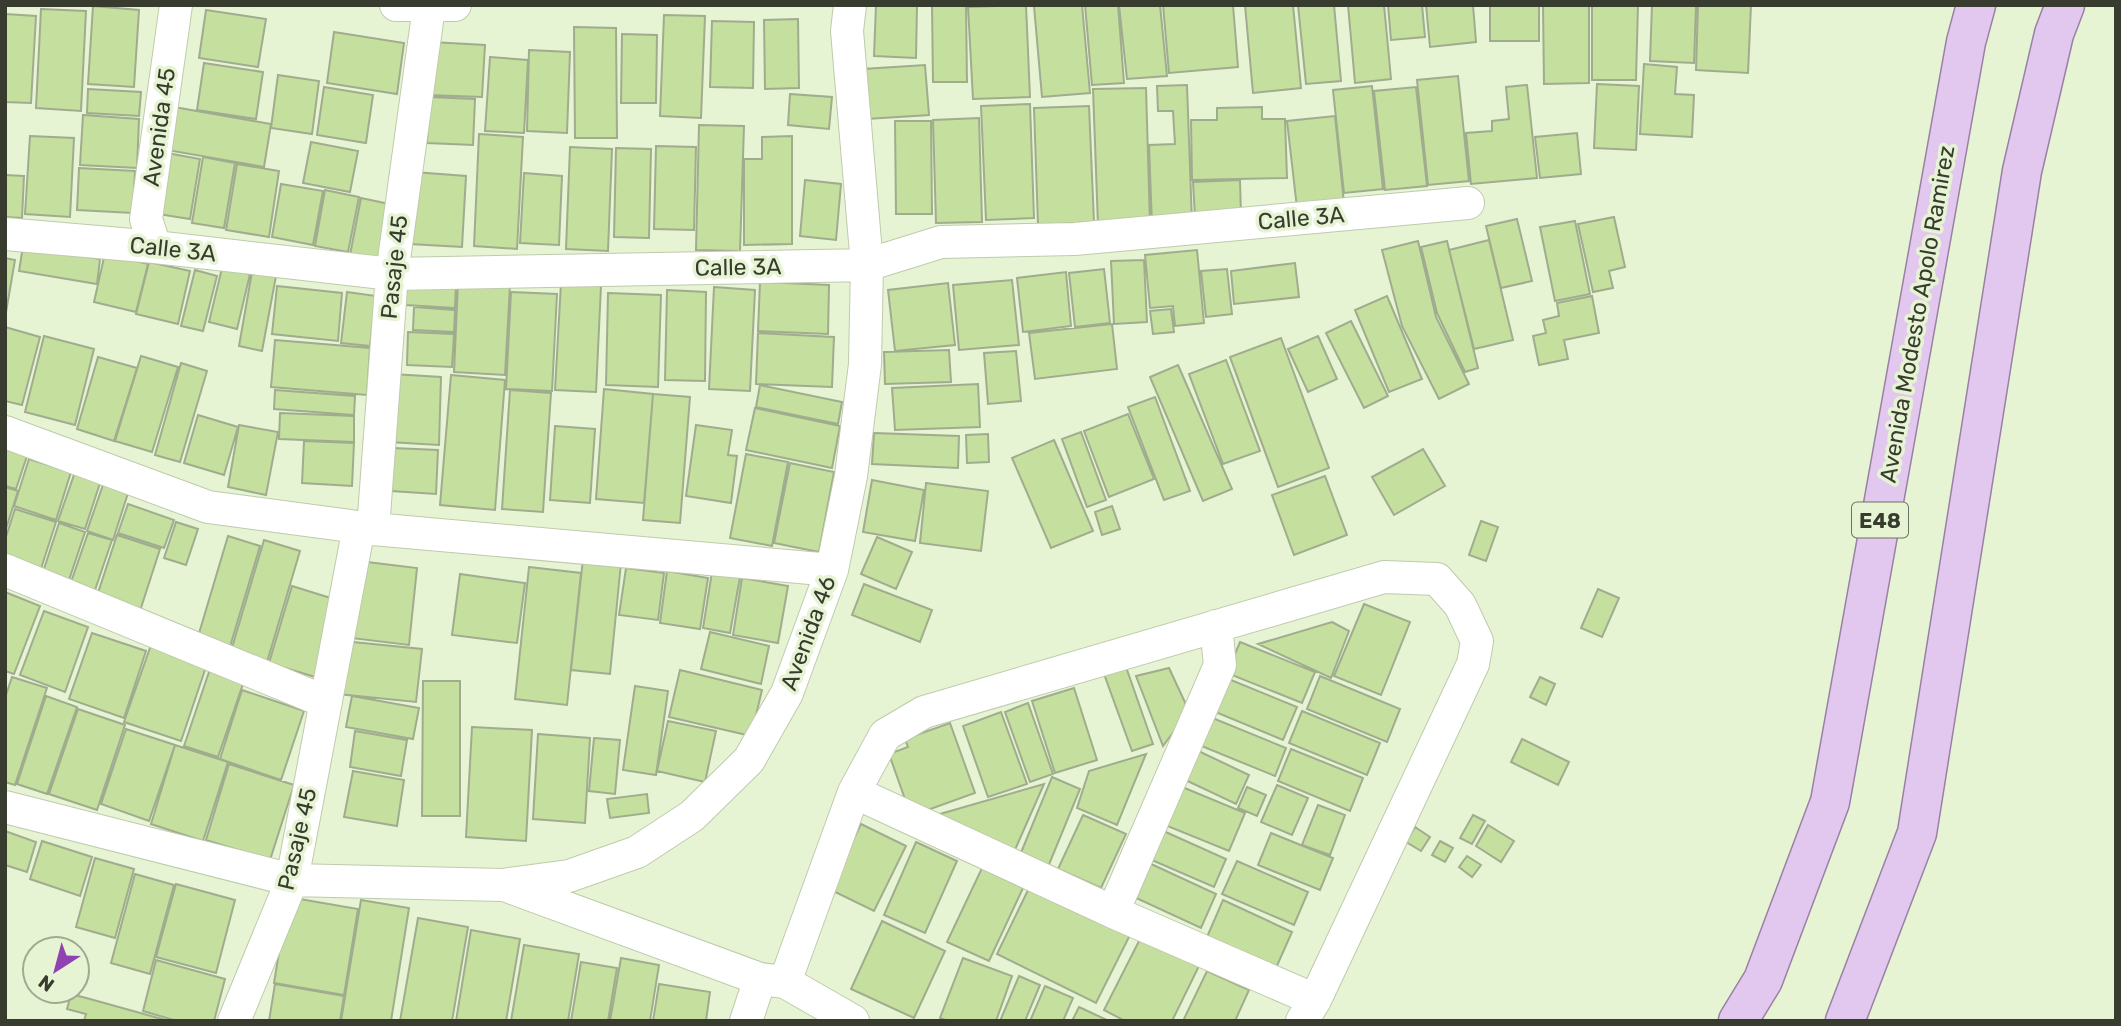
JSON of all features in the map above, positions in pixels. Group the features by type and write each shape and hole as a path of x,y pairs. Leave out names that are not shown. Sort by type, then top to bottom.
{"main road":[{"name":"Avenida Modesto Apolo Ramirez","path":"1738,1021 1763,980 1830,802 1966,42 1976,5"},
{"path":"1845,1021 1917,833 2022,171 2054,34 2065,5"}],"street":[{"name":"Avenida 45","path":"155,247 146,219 176,5"},
{"path":"396,5 442,6"},
{"name":"Avenida 46","path":"5,807 292,880 502,885 569,876 637,852 702,807 749,760 787,693 832,570 851,476 865,365 867,265 847,31 850,5"},
{"name":"Pasaje 45","path":"234,1021 292,880 326,702 366,528 391,274 442,6"},
{"name":"Calle 3A","path":"5,234 155,247 391,274 867,265 941,242 1075,239 1468,203"},
{"path":"5,432 208,508 366,528 832,570"},
{"path":"5,570 326,702"},
{"path":"746,1021 773,981 854,792 885,735 924,712 1384,577 1437,579 1460,605 1476,641 1473,664 1309,1011 1114,912 854,792"},
{"path":"1114,912 1220,665 1216,626"},
{"path":"502,885 773,981 853,1021"}],"building":[{"path":"876,5 917,5 916,58 874,56"},
{"path":"932,5 966,5 967,82 933,82"},
{"path":"1026,5 1030,97 973,99 968,7"},
{"path":"1082,5 1090,93 1042,97 1034,6"},
{"path":"1085,5 1118,5 1124,83 1092,85"},
{"path":"1119,5 1160,5 1167,76 1127,79"},
{"path":"1163,5 1233,5 1238,67 1169,73"},
{"path":"1245,5 1293,5 1301,88 1253,93"},
{"path":"1298,5 1334,5 1341,81 1306,84"},
{"path":"1348,5 1384,5 1391,79 1355,83"},
{"path":"1388,5 1422,5 1425,37 1391,40"},
{"path":"1426,5 1473,5 1476,42 1430,47"},
{"path":"1490,5 1539,5 1539,41 1490,41"},
{"path":"1543,5 1589,5 1589,83 1544,84"},
{"path":"1592,5 1638,5 1636,80 1592,80"},
{"path":"1652,5 1696,5 1694,63 1650,61"},
{"path":"1698,5 1751,5 1748,73 1696,70"},
{"path":"93,6 139,10 134,87 88,84"},
{"path":"41,9 86,11 81,111 36,108"},
{"path":"206,10 266,19 258,67 199,58"},
{"path":"5,14 36,16 31,103 5,102"},
{"path":"664,15 705,16 701,118 660,116"},
{"path":"798,19 799,88 765,89 764,20"},
{"path":"712,21 754,22 753,88 710,87"},
{"path":"574,27 616,28 617,138 575,138"},
{"path":"334,32 404,43 397,94 327,83"},
{"path":"622,34 657,35 656,103 621,103"},
{"path":"431,42 485,45 482,97 428,95"},
{"path":"529,50 570,52 567,133 527,131"},
{"path":"490,57 528,60 524,133 485,131"},
{"path":"204,63 263,72 256,119 197,110"},
{"path":"1644,64 1677,67 1675,94 1694,95 1692,137 1640,134"},
{"path":"925,65 929,115 867,119 863,69"},
{"path":"278,75 319,81 312,134 271,128"},
{"path":"1458,76 1469,181 1428,185 1417,80"},
{"path":"1597,84 1639,86 1636,150 1594,148"},
{"path":"1187,85 1192,223 1152,225 1149,145 1175,144 1173,111 1158,111 1157,86"},
{"path":"1527,85 1537,178 1471,184 1466,133 1492,131 1492,121 1509,119 1506,87"},
{"path":"1372,86 1383,189 1344,193 1333,90"},
{"path":"324,87 373,95 366,143 317,135"},
{"path":"1416,87 1427,186 1385,190 1374,91"},
{"path":"1146,88 1150,224 1098,225 1093,89"},
{"path":"88,89 141,92 139,116 87,113"},
{"path":"790,94 832,97 829,129 788,125"},
{"path":"429,97 475,99 473,145 427,143"},
{"path":"1030,104 1034,218 986,220 981,106"},
{"path":"1089,106 1094,222 1038,225 1034,108"},
{"path":"174,107 271,124 264,167 167,150"},
{"path":"1262,107 1262,119 1285,119 1287,178 1192,180 1191,120 1217,120 1217,108"},
{"path":"83,115 139,119 137,168 80,165"},
{"path":"1335,116 1344,203 1297,208 1287,121"},
{"path":"979,118 982,222 936,223 933,120"},
{"path":"895,121 931,121 932,214 896,214"},
{"path":"699,125 744,126 740,251 696,250"},
{"path":"1577,133 1581,174 1540,178 1535,137"},
{"path":"479,134 523,137 517,249 474,246"},
{"path":"30,136 74,138 70,217 25,214"},
{"path":"792,136 792,244 744,245 744,159 762,159 762,137"},
{"path":"311,142 358,151 350,192 303,183"},
{"path":"656,146 696,147 694,230 654,229"},
{"path":"570,147 612,149 608,251 566,249"},
{"path":"616,148 651,149 649,238 614,237"},
{"path":"167,153 200,159 190,219 158,214"},
{"path":"203,157 235,163 224,228 192,223"},
{"path":"237,164 279,171 269,237 226,230"},
{"path":"79,168 135,171 133,213 77,210"},
{"path":"414,172 466,176 462,247 410,244"},
{"path":"524,173 562,176 559,245 520,243"},
{"path":"5,175 24,176 22,218 5,217"},
{"path":"805,180 841,184 836,240 800,236"},
{"path":"1240,180 1241,215 1195,217 1193,182"},
{"path":"281,184 323,191 313,245 272,237"},
{"path":"325,190 359,197 348,252 315,246"},
{"path":"361,198 399,206 388,261 350,255"},
{"path":"1614,217 1625,267 1609,271 1613,288 1593,292 1578,224"},
{"path":"1517,219 1532,281 1501,288 1486,226"},
{"path":"1575,221 1590,294 1555,301 1540,227"},
{"path":"1489,240 1513,340 1474,349 1449,250"},
{"path":"1418,241 1436,317 1469,384 1439,399 1402,326 1382,250"},
{"path":"1447,241 1478,368 1465,372 1437,313 1421,247"},
{"path":"23,246 100,259 97,284 19,271"},
{"path":"1197,250 1204,323 1175,326 1173,306 1150,308 1145,255"},
{"path":"105,253 148,264 136,312 94,302"},
{"path":"5,258 15,260 5,318"},
{"path":"1144,260 1147,322 1114,324 1111,261"},
{"path":"149,262 190,271 178,324 136,314"},
{"path":"1295,263 1299,297 1234,304 1231,271"},
{"path":"222,268 250,274 237,329 209,322"},
{"path":"1104,269 1110,323 1075,327 1069,273"},
{"path":"1227,269 1232,314 1206,317 1201,271"},
{"path":"195,270 217,276 203,331 181,326"},
{"path":"252,272 276,276 262,351 239,346"},
{"path":"1066,272 1071,326 1023,332 1017,278"},
{"path":"407,280 456,283 455,308 405,305"},
{"path":"1012,280 1019,345 959,350 953,285"},
{"path":"760,282 829,285 828,334 758,331"},
{"path":"458,283 510,285 505,375 454,372"},
{"path":"561,283 601,286 596,392 555,390"},
{"path":"948,283 955,345 895,351 888,290"},
{"path":"277,286 342,293 338,341 272,334"},
{"path":"714,287 755,290 750,391 709,389"},
{"path":"667,290 706,292 705,381 665,380"},
{"path":"347,292 376,296 370,346 341,343"},
{"path":"511,292 557,294 552,391 506,389"},
{"path":"608,293 661,295 658,387 606,385"},
{"path":"1387,296 1422,379 1389,392 1355,310"},
{"path":"1592,296 1599,333 1564,340 1568,359 1539,365 1533,336 1546,333 1543,320 1559,316 1557,303"},
{"path":"414,307 455,310 454,332 413,330"},
{"path":"1171,309 1174,332 1153,334 1150,311"},
{"path":"1351,321 1388,396 1364,408 1326,333"},
{"path":"1112,324 1117,369 1035,379 1029,333"},
{"path":"5,327 40,337 22,405 5,401"},
{"path":"408,332 454,334 452,367 407,365"},
{"path":"758,333 834,337 832,387 756,384"},
{"path":"44,336 94,349 75,425 25,412"},
{"path":"1318,336 1337,379 1308,392 1288,349"},
{"path":"1281,338 1329,468 1278,487 1230,357"},
{"path":"275,340 370,348 367,395 271,387"},
{"path":"949,350 951,382 885,384 884,352"},
{"path":"1016,351 1021,401 988,404 984,353"},
{"path":"141,356 178,367 152,452 115,441"},
{"path":"98,357 137,368 114,441 77,429"},
{"path":"1226,360 1260,451 1223,464 1189,374"},
{"path":"181,363 207,371 180,462 155,455"},
{"path":"1178,365 1232,489 1203,501 1150,377"},
{"path":"392,374 441,377 439,445 389,442"},
{"path":"451,375 505,380 495,510 440,505"},
{"path":"978,384 980,427 895,430 892,388"},
{"path":"760,385 842,402 838,424 756,407"},
{"path":"604,389 653,394 644,503 596,499"},
{"path":"275,390 355,396 354,415 274,409"},
{"path":"510,390 551,393 543,512 502,509"},
{"path":"653,394 690,397 680,523 643,520"},
{"path":"1155,397 1190,491 1164,500 1128,407"},
{"path":"755,408 840,426 832,468 746,450"},
{"path":"280,413 354,416 354,442 279,439"},
{"path":"1128,414 1154,479 1109,497 1084,431"},
{"path":"198,415 238,427 224,475 184,463"},
{"path":"239,425 278,432 266,495 228,487"},
{"path":"696,425 732,430 728,455 737,456 731,503 686,496"},
{"path":"555,426 595,429 590,503 550,500"},
{"path":"1081,432 1106,500 1087,507 1062,439"},
{"path":"874,433 959,436 958,468 872,464"},
{"path":"988,434 989,462 967,463 966,435"},
{"path":"1054,440 1093,531 1051,548 1012,458"},
{"path":"304,441 354,443 352,486 302,483"},
{"path":"393,448 438,450 436,494 391,491"},
{"path":"5,449 27,456 16,489 5,486"},
{"path":"1423,449 1445,486 1394,515 1372,477"},
{"path":"746,454 788,462 772,546 730,538"},
{"path":"29,459 71,472 56,520 14,506"},
{"path":"790,463 834,472 819,552 774,543"},
{"path":"75,472 101,480 85,529 58,521"},
{"path":"1325,476 1347,535 1294,555 1272,495"},
{"path":"872,480 924,490 915,541 863,532"},
{"path":"104,482 129,490 113,540 87,531"},
{"path":"926,483 988,491 981,551 920,543"},
{"path":"5,487 18,491 5,532"},
{"path":"128,504 174,520 164,548 118,533"},
{"path":"1112,506 1120,529 1102,535 1095,512"},
{"path":"15,509 56,522 39,575 5,564 5,540"},
{"path":"1481,521 1498,527 1486,561 1469,555"},
{"path":"176,522 198,529 186,565 164,558"},
{"path":"59,523 85,532 68,583 42,575"},
{"path":"88,533 112,540 94,593 70,585"},
{"path":"117,535 160,549 140,611 97,596"},
{"path":"228,536 260,546 229,650 197,640"},
{"path":"877,537 912,552 896,589 861,574"},
{"path":"264,540 300,551 267,662 231,651"},
{"path":"583,559 621,563 610,674 571,670"},
{"path":"359,561 417,568 409,645 351,638"},
{"path":"529,567 581,573 567,705 515,699"},
{"path":"626,568 664,573 658,620 619,615"},
{"path":"667,571 708,578 700,629 660,623"},
{"path":"712,572 740,577 730,633 703,628"},
{"path":"460,574 525,583 517,643 452,635"},
{"path":"742,578 788,586 778,643 733,635"},
{"path":"864,584 932,610 920,642 852,615"},
{"path":"292,586 337,600 315,677 269,663"},
{"path":"1598,589 1619,598 1602,637 1581,628"},
{"path":"5,592 40,606 14,674 5,671"},
{"path":"1364,604 1410,622 1381,695 1334,676"},
{"path":"44,611 88,627 65,692 20,675"},
{"path":"1332,622 1349,631 1331,678 1258,644"},
{"path":"710,632 769,646 761,684 701,669"},
{"path":"92,633 146,651 124,718 69,699"},
{"path":"343,641 422,649 416,702 338,694"},
{"path":"1240,642 1315,672 1302,703 1227,673"},
{"path":"151,645 207,664 181,741 124,722"},
{"path":"1126,667 1153,744 1132,751 1104,674"},
{"path":"1169,668 1189,711 1163,746 1136,676"},
{"path":"210,669 244,681 218,757 184,746"},
{"path":"680,670 762,690 751,736 669,717"},
{"path":"1320,676 1400,709 1387,742 1307,709"},
{"path":"12,677 47,688 15,785 5,782 5,698"},
{"path":"1540,677 1555,684 1546,705 1530,697"},
{"path":"1226,678 1297,707 1283,740 1213,711"},
{"path":"423,681 460,681 460,816 422,816"},
{"path":"635,686 668,691 656,775 623,770"},
{"path":"1074,688 1097,760 1055,773 1032,701"},
{"path":"242,690 304,711 281,780 220,759"},
{"path":"46,696 77,707 47,794 17,784"},
{"path":"352,696 419,708 413,739 346,727"},
{"path":"1028,703 1053,774 1030,782 1005,712"},
{"path":"78,709 125,725 97,810 49,794"},
{"path":"1302,711 1380,743 1367,775 1289,743"},
{"path":"1001,712 1027,784 988,797 963,726"},
{"path":"1210,717 1286,748 1275,776 1199,745"},
{"path":"668,721 716,731 705,782 657,771"},
{"path":"950,723 975,793 911,816 889,754 908,747 905,739"},
{"path":"472,727 532,730 526,841 466,837"},
{"path":"126,729 175,745 149,821 101,804"},
{"path":"355,731 407,740 401,776 350,767"},
{"path":"538,734 590,738 585,823 533,819"},
{"path":"594,738 620,740 615,794 589,791"},
{"path":"1522,739 1569,762 1558,785 1511,762"},
{"path":"175,745 228,762 203,841 151,824"},
{"path":"1192,748 1249,775 1236,804 1179,777"},
{"path":"1291,749 1363,778 1350,811 1278,781"},
{"path":"1146,754 1117,825 1077,808 1089,771"},
{"path":"229,764 294,785 270,860 206,840"},
{"path":"353,771 404,780 397,826 344,817"},
{"path":"1052,777 1080,789 1048,867 1020,855"},
{"path":"1044,784 1014,852 933,816"},
{"path":"1175,784 1245,813 1229,851 1160,823"},
{"path":"1277,785 1308,798 1292,835 1261,822"},
{"path":"1247,787 1266,795 1257,816 1238,808"},
{"path":"647,794 649,813 610,818 607,799"},
{"path":"1318,805 1345,815 1330,855 1302,845"},
{"path":"1083,815 1126,834 1101,888 1058,869"},
{"path":"1473,815 1485,821 1472,844 1460,838"},
{"path":"861,824 906,846 874,911 829,889"},
{"path":"1488,825 1514,841 1501,862 1476,846"},
{"path":"1415,827 1430,837 1421,851 1406,842"},
{"path":"1159,829 1226,859 1214,887 1147,858"},
{"path":"5,831 36,842 27,872 5,865"},
{"path":"1271,833 1333,858 1320,890 1258,865"},
{"path":"42,841 92,857 80,896 30,879"},
{"path":"1440,841 1453,848 1445,862 1432,855"},
{"path":"916,842 957,861 925,933 884,915"},
{"path":"1467,856 1481,865 1472,877 1459,867"},
{"path":"95,858 134,869 115,938 76,927"},
{"path":"1237,861 1308,892 1294,925 1222,894"},
{"path":"1149,863 1216,894 1201,928 1134,897"},
{"path":"982,868 1023,888 989,961 947,942"},
{"path":"135,874 174,885 150,974 111,963"},
{"path":"176,884 235,900 216,973 156,957"},
{"path":"1030,886 1130,935 1096,1003 997,954"},
{"path":"288,897 358,909 344,995 274,983"},
{"path":"361,900 409,908 391,1021 341,1021"},
{"path":"1223,900 1292,932 1276,968 1207,937"},
{"path":"418,918 468,927 452,1021 400,1021"},
{"path":"882,921 945,951 914,1018 851,989"},
{"path":"471,930 520,939 506,1021 456,1021"},
{"path":"1141,937 1199,966 1172,1021 1125,1021 1104,1010"},
{"path":"524,945 579,954 568,1021 511,1021"},
{"path":"621,958 659,965 650,1021 610,1021"},
{"path":"963,958 1012,976 996,1021 948,1021 940,1018"},
{"path":"156,960 225,979 214,1021 177,1021 143,1011"},
{"path":"581,962 617,968 608,1021 571,1021"},
{"path":"1207,971 1249,990 1235,1021 1183,1021"},
{"path":"1019,976 1040,985 1025,1021 1000,1021"},
{"path":"275,984 344,996 340,1021 269,1021"},
{"path":"659,984 710,992 706,1021 653,1021"},
{"path":"1045,986 1073,998 1063,1021 1030,1021"},
{"path":"91,1000 169,1021 84,1021 86,1014 67,1009 68,1005 91,1005"},
{"path":"1079,1007 1109,1021 1072,1021"}]}
